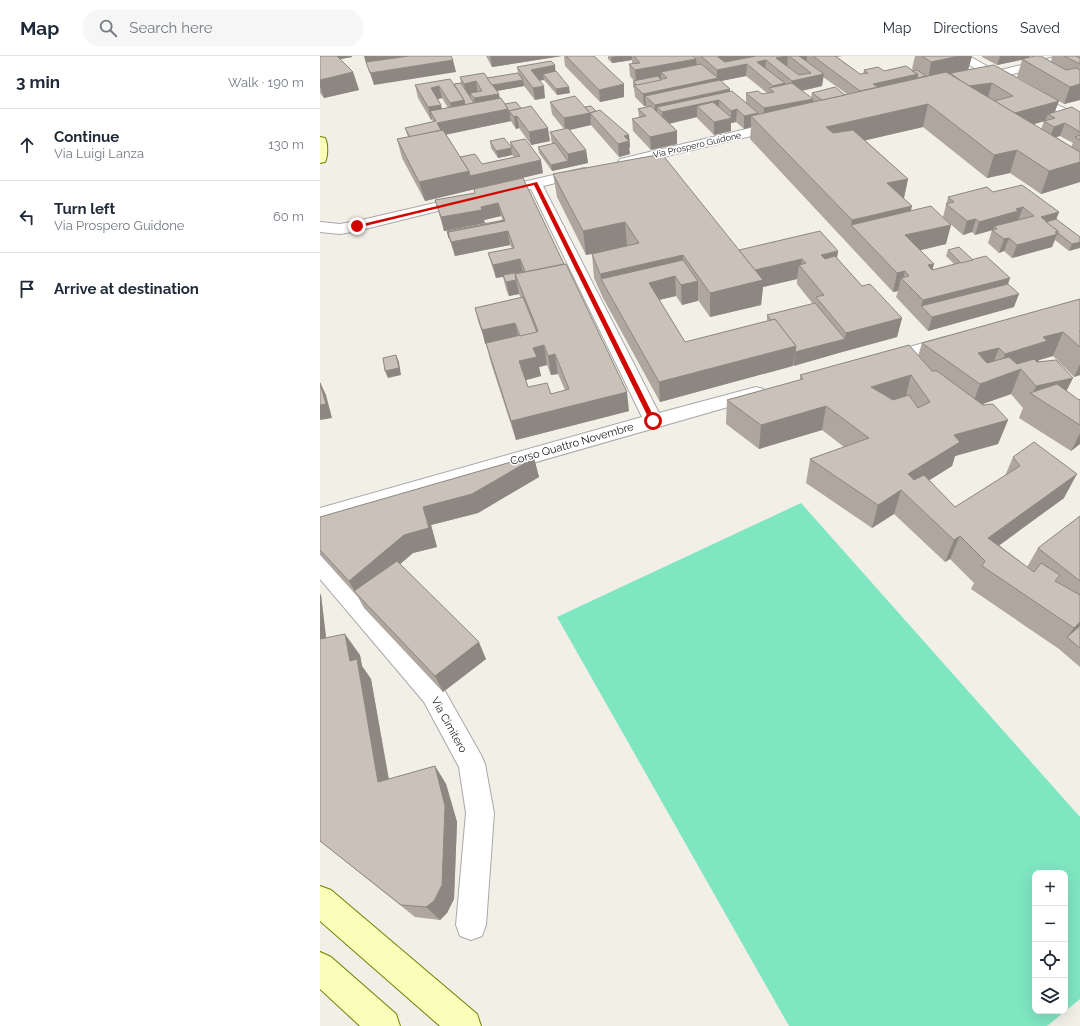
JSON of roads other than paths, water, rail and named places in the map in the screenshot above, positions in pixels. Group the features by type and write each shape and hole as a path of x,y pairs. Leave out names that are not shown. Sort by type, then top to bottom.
{"main road":[{"path":"320,141 320,159"},
{"path":"320,901 465,1026"},
{"path":"320,968 384,1026"}],"street":[{"path":"961,56 993,75 1080,121"},
{"path":"963,82 1074,56"},
{"name":"Via Prospero Guidone","path":"612,165 790,123"},
{"path":"320,227 329,229 357,226 597,168"},
{"path":"535,183 653,421"},
{"path":"866,364 966,338"},
{"name":"Corso Quattro Novembre","path":"320,516 653,421 775,388"},
{"name":"Via Cimitero","path":"320,564 373,623 433,694 472,764 480,813 471,925"}]}
